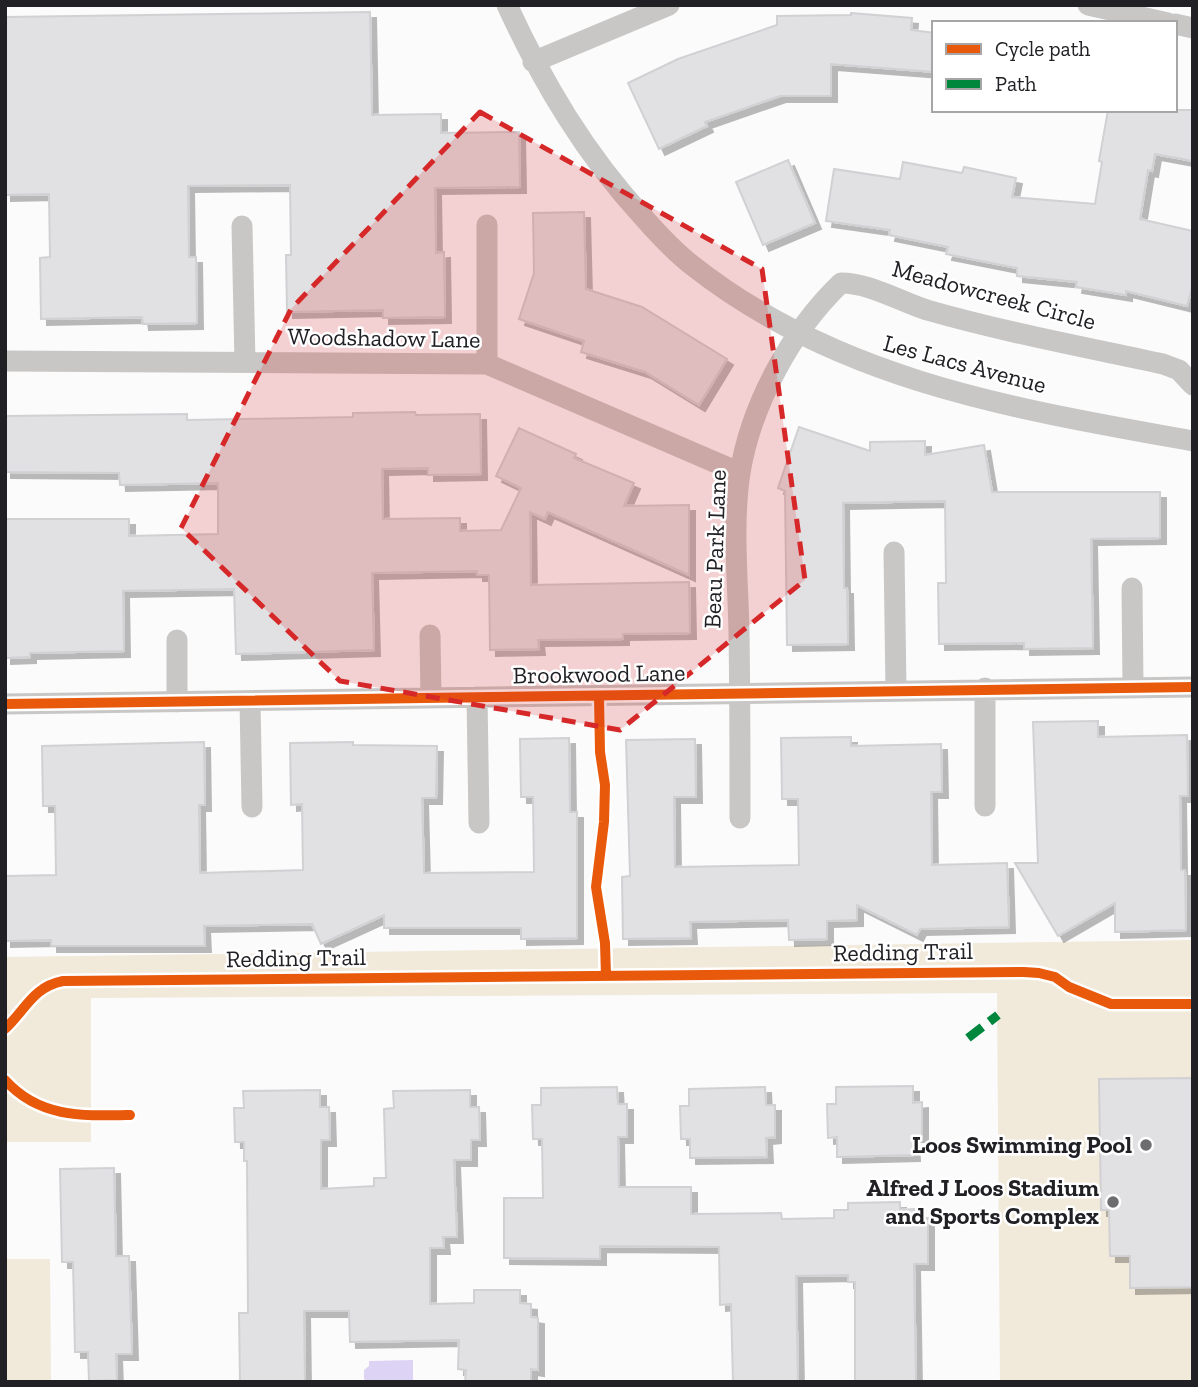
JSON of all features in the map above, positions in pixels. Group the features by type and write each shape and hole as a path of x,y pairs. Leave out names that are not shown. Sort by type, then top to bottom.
{"street":[{"name":"Les Lacs Avenue","path":"507,5 533,62 568,122 613,185 662,238 693,266 739,298 799,334 863,363 949,391 1069,418 1193,441"},
{"path":"533,62 669,5"},
{"path":"1088,5 1159,21"},
{"path":"487,225 487,364"},
{"path":"242,226 245,362"},
{"name":"Meadowcreek Circle","path":"799,334 825,298 841,283 854,283 925,309 1163,364 1179,370 1193,385"},
{"name":"Beau Park Lane","path":"740,818 737,540 740,473 754,421 779,368 799,334"},
{"name":"Woodshadow Lane","path":"5,361 487,364 740,473"},
{"path":"894,552 896,690"},
{"path":"1132,588 1133,687"},
{"path":"430,635 431,698"},
{"path":"177,640 177,702"},
{"name":"Brookwood Lane","path":"5,704 1193,687"},
{"path":"985,688 985,806"},
{"path":"477,697 479,823"},
{"path":"250,701 252,807"}],"highlighted area":[{"path":"480,112 762,269 805,580 620,730 340,681 181,528 291,309"}],"shaded area":[{"path":"1193,940 1193,1382 1000,1382 997,993 91,998 91,1142 5,1142 5,957"},
{"path":"5,1259 50,1259 51,1382 5,1382"},
{"path":"413,1360 413,1382 368,1382 364,1379 364,1370 369,1366 369,1361"}],"building":[{"path":"370,12 372,115 441,114 441,133 519,132 520,187 435,188 436,253 444,252 445,317 383,318 383,310 287,312 286,255 291,255 290,185 188,186 189,257 196,257 197,323 143,324 142,317 41,319 40,258 50,257 49,194 5,195 5,17"},
{"path":"777,16 912,18 911,30 932,33 932,72 831,64 831,96 780,96 705,122 707,126 659,149 628,83 678,59 777,25"},
{"path":"1193,110 1193,161 1155,154 1152,171 1148,170 1140,219 1193,231 1193,284 1187,306 1126,291 1126,295 1076,287 1077,282 1017,276 1017,268 946,254 948,247 889,235 890,230 826,221 834,169 900,179 903,162 962,173 964,167 1016,178 1012,197 1095,204 1102,162 1099,161 1108,112"},
{"path":"788,160 815,223 763,245 736,182"},
{"path":"584,212 586,289 642,307 727,359 699,405 645,372 581,352 584,341 519,319 534,273 533,213"},
{"path":"415,412 416,415 480,414 481,474 428,475 428,468 382,469 383,519 460,518 460,531 501,530 521,488 496,476 519,428 576,454 574,458 634,483 624,506 689,505 689,575 548,512 545,519 530,512 531,585 689,582 690,633 623,634 623,639 538,640 539,649 490,650 489,575 477,575 477,571 372,573 374,650 236,654 234,589 123,591 124,651 30,653 30,657 5,658 5,519 129,519 129,536 218,534 218,483 120,485 119,473 5,472 5,416 187,414 187,420 353,417 353,413"},
{"path":"799,427 870,451 870,442 925,441 925,455 984,445 992,492 1160,492 1160,538 1091,539 1093,648 1024,649 1024,643 939,644 938,583 946,583 945,501 843,503 848,644 787,645 785,491 778,488"},
{"path":"1098,721 1098,737 1187,735 1188,796 1180,796 1181,870 1185,870 1186,930 1115,932 1115,903 1058,936 1015,863 1038,863 1033,722"},
{"path":"851,737 851,746 941,744 942,792 931,792 932,865 1007,863 1009,927 920,929 917,935 857,905 857,920 827,921 827,939 789,940 788,920 690,922 691,938 623,939 622,877 630,876 626,740 695,739 696,797 674,797 675,867 799,865 798,799 782,799 781,738"},
{"path":"569,738 570,812 577,812 577,938 521,939 521,928 384,928 384,915 321,944 312,924 204,926 205,946 51,946 51,940 5,941 5,876 56,875 55,806 43,806 42,746 204,742 205,805 199,805 200,873 303,870 302,804 291,805 290,743 353,742 353,745 437,746 436,798 422,798 424,873 534,872 533,797 521,797 520,739"},
{"name":"Loos Swimming Pool","path":"1193,1078 1193,1287 1130,1288 1130,1256 1110,1256 1109,1210 1101,1210 1099,1079"},
{"path":"913,1086 913,1103 922,1102 922,1136 913,1136 914,1155 837,1157 837,1137 828,1138 827,1104 836,1104 836,1087"},
{"path":"617,1087 618,1104 627,1104 627,1137 618,1137 619,1187 691,1187 691,1214 781,1213 782,1219 834,1218 834,1210 848,1210 848,1203 900,1202 900,1210 914,1209 914,1218 928,1218 928,1264 914,1264 916,1382 855,1382 855,1282 848,1282 848,1275 796,1276 798,1382 733,1382 731,1304 720,1305 719,1247 600,1246 600,1259 504,1258 504,1198 543,1198 542,1139 533,1139 532,1105 541,1105 541,1088"},
{"path":"765,1087 766,1105 775,1105 775,1137 766,1138 767,1157 690,1158 690,1139 681,1139 680,1106 689,1106 689,1089"},
{"path":"320,1090 320,1107 329,1107 330,1140 321,1140 321,1189 374,1186 374,1178 386,1178 384,1109 394,1108 393,1091 470,1090 470,1107 479,1107 480,1140 471,1140 471,1160 454,1160 457,1237 443,1237 444,1248 430,1248 430,1304 474,1303 474,1290 520,1290 520,1303 531,1304 531,1317 538,1318 538,1370 531,1369 531,1382 465,1382 466,1370 458,1369 459,1340 350,1342 349,1311 304,1311 305,1382 240,1382 239,1313 248,1313 247,1161 244,1161 244,1142 235,1142 234,1108 244,1108 243,1091"},
{"path":"114,1168 116,1256 129,1256 132,1354 116,1354 117,1380 89,1381 88,1352 75,1352 73,1262 62,1262 60,1169"}],"marked path":[{"path":"968,1038 998,1015"}],"cycle path":[{"path":"5,704 1193,687"},
{"path":"599,696 600,752 605,785 604,822 596,887 605,943 606,976"},
{"name":"Redding Trail","path":"5,1029 44,988 63,981 1024,972 1055,977 1069,987 1111,1004 1193,1004"},
{"path":"5,1080 32,1102 47,1108 79,1114 130,1115"}],"place":[{"name":"Loos Swimming Pool","path":"1146,1145"},
{"name":"Alfred J Loos Stadium and Sports Complex","path":"1113,1202"}]}
